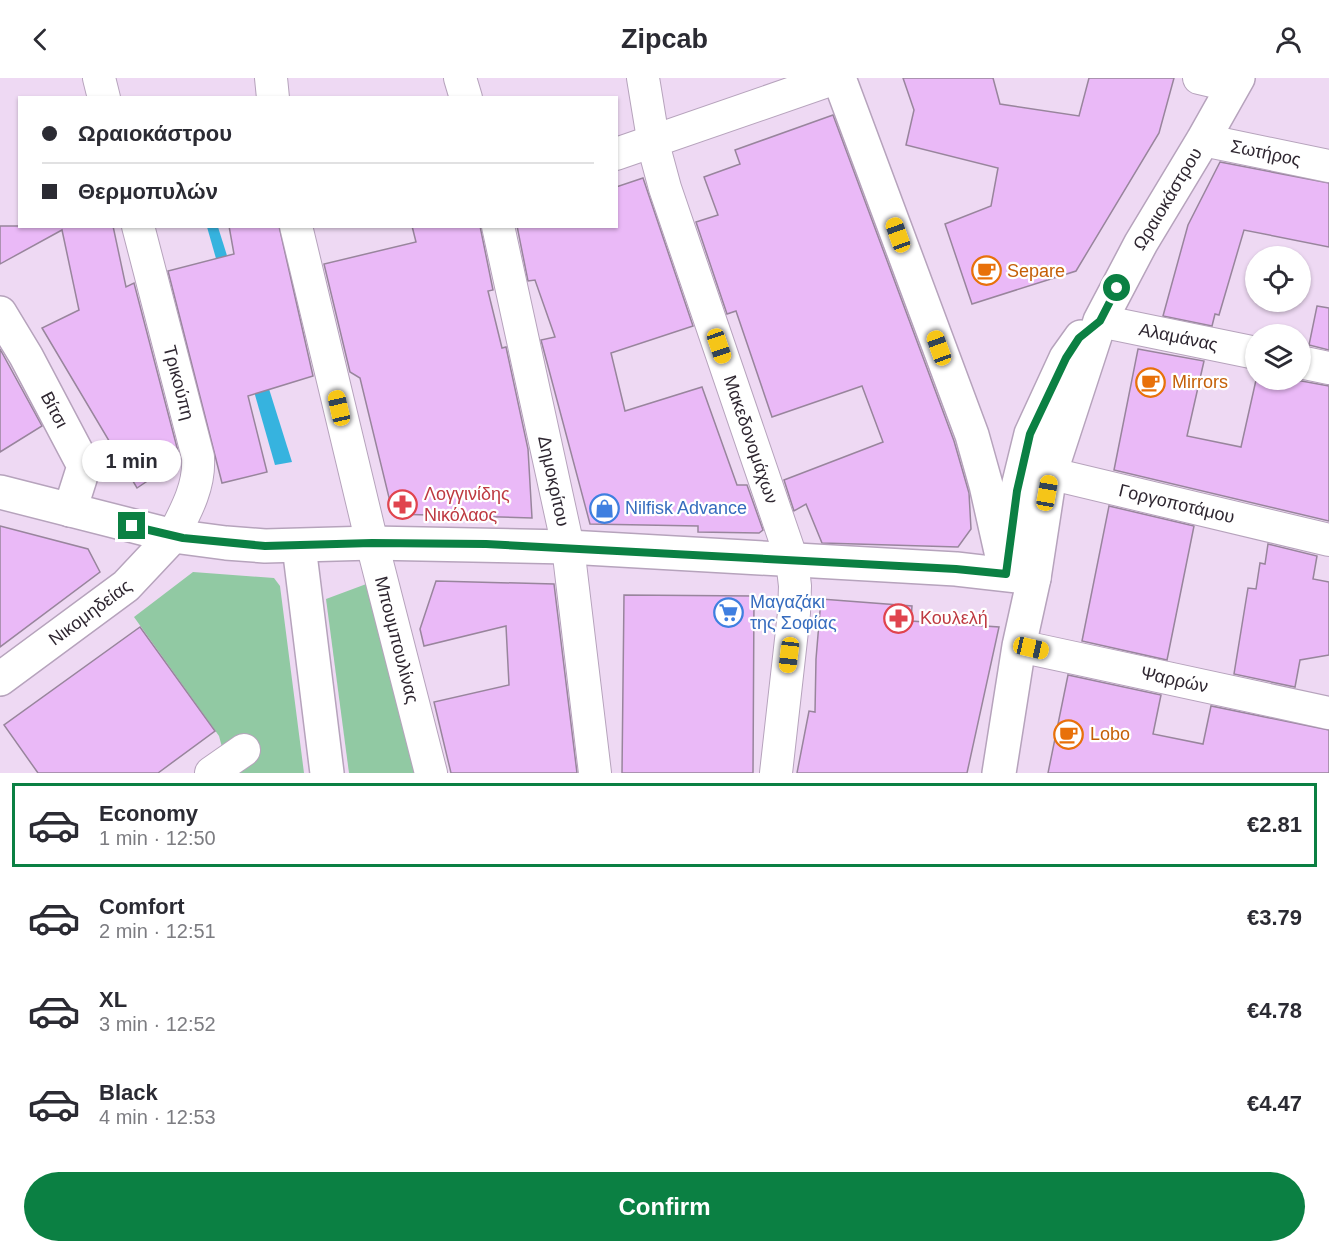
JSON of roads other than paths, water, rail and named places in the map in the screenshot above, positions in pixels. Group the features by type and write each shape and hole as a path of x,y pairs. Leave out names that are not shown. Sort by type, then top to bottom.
{"street":[{"path":"99,78 104,96"},
{"path":"271,78 273,96"},
{"path":"460,78 465,96"},
{"name":"Μακεδονομάχων","path":"643,78 653,140 665,188 792,560 795,586 794,613 776,773"},
{"path":"0,492 173,536 226,543 299,546 372,543 568,547 956,569 1020,576 986,485 972,435 838,78 618,153"},
{"path":"1199,78 1236,82"},
{"name":"Ωραιοκάστρου","path":"999,773 1019,646 1020,576 1017,491 1037,470 1100,321 1142,243 1236,82"},
{"name":"Σωτήρος","path":"1203,140 1329,166"},
{"name":"Τρικούπη","path":"139,228 198,458 195,489 173,536"},
{"name":"Μπουμπουλίνας","path":"296,228 430,773"},
{"name":"Δημοκρίτου","path":"498,228 568,547 595,773"},
{"name":"Βίτσι","path":"0,313 26,356 84,466 70,510"},
{"name":"Ωραιοκάστρου","path":"1037,470 1030,434 1066,358 1079,338 1100,321"},
{"name":"Αλαμάνας","path":"1100,321 1245,351"},
{"path":"1311,364 1329,368"},
{"path":"972,435 1004,444 1030,434"},
{"name":"Γοργοποτάμου","path":"1037,470 1329,540"},
{"name":"Νικομηδείας","path":"0,679 126,586 173,536"},
{"path":"299,546 327,773"},
{"name":"Ψαρρών","path":"1019,646 1329,713"},
{"path":"211,773 243,750"}],"water":[{"path":"207,228 218,228 292,462 275,465"}],"place":[{"name":"Separe","path":"986,271"},
{"name":"Mirrors","path":"1151,382"},
{"name":"Λογγινίδης Νικόλαος","path":"403,504"},
{"name":"Nilfisk Advance","path":"604,508"},
{"name":"Μαγαζάκι της Σοφίας","path":"729,612"},
{"name":"Κουλελή","path":"899,618"},
{"name":"Lobo","path":"1069,734"}]}
